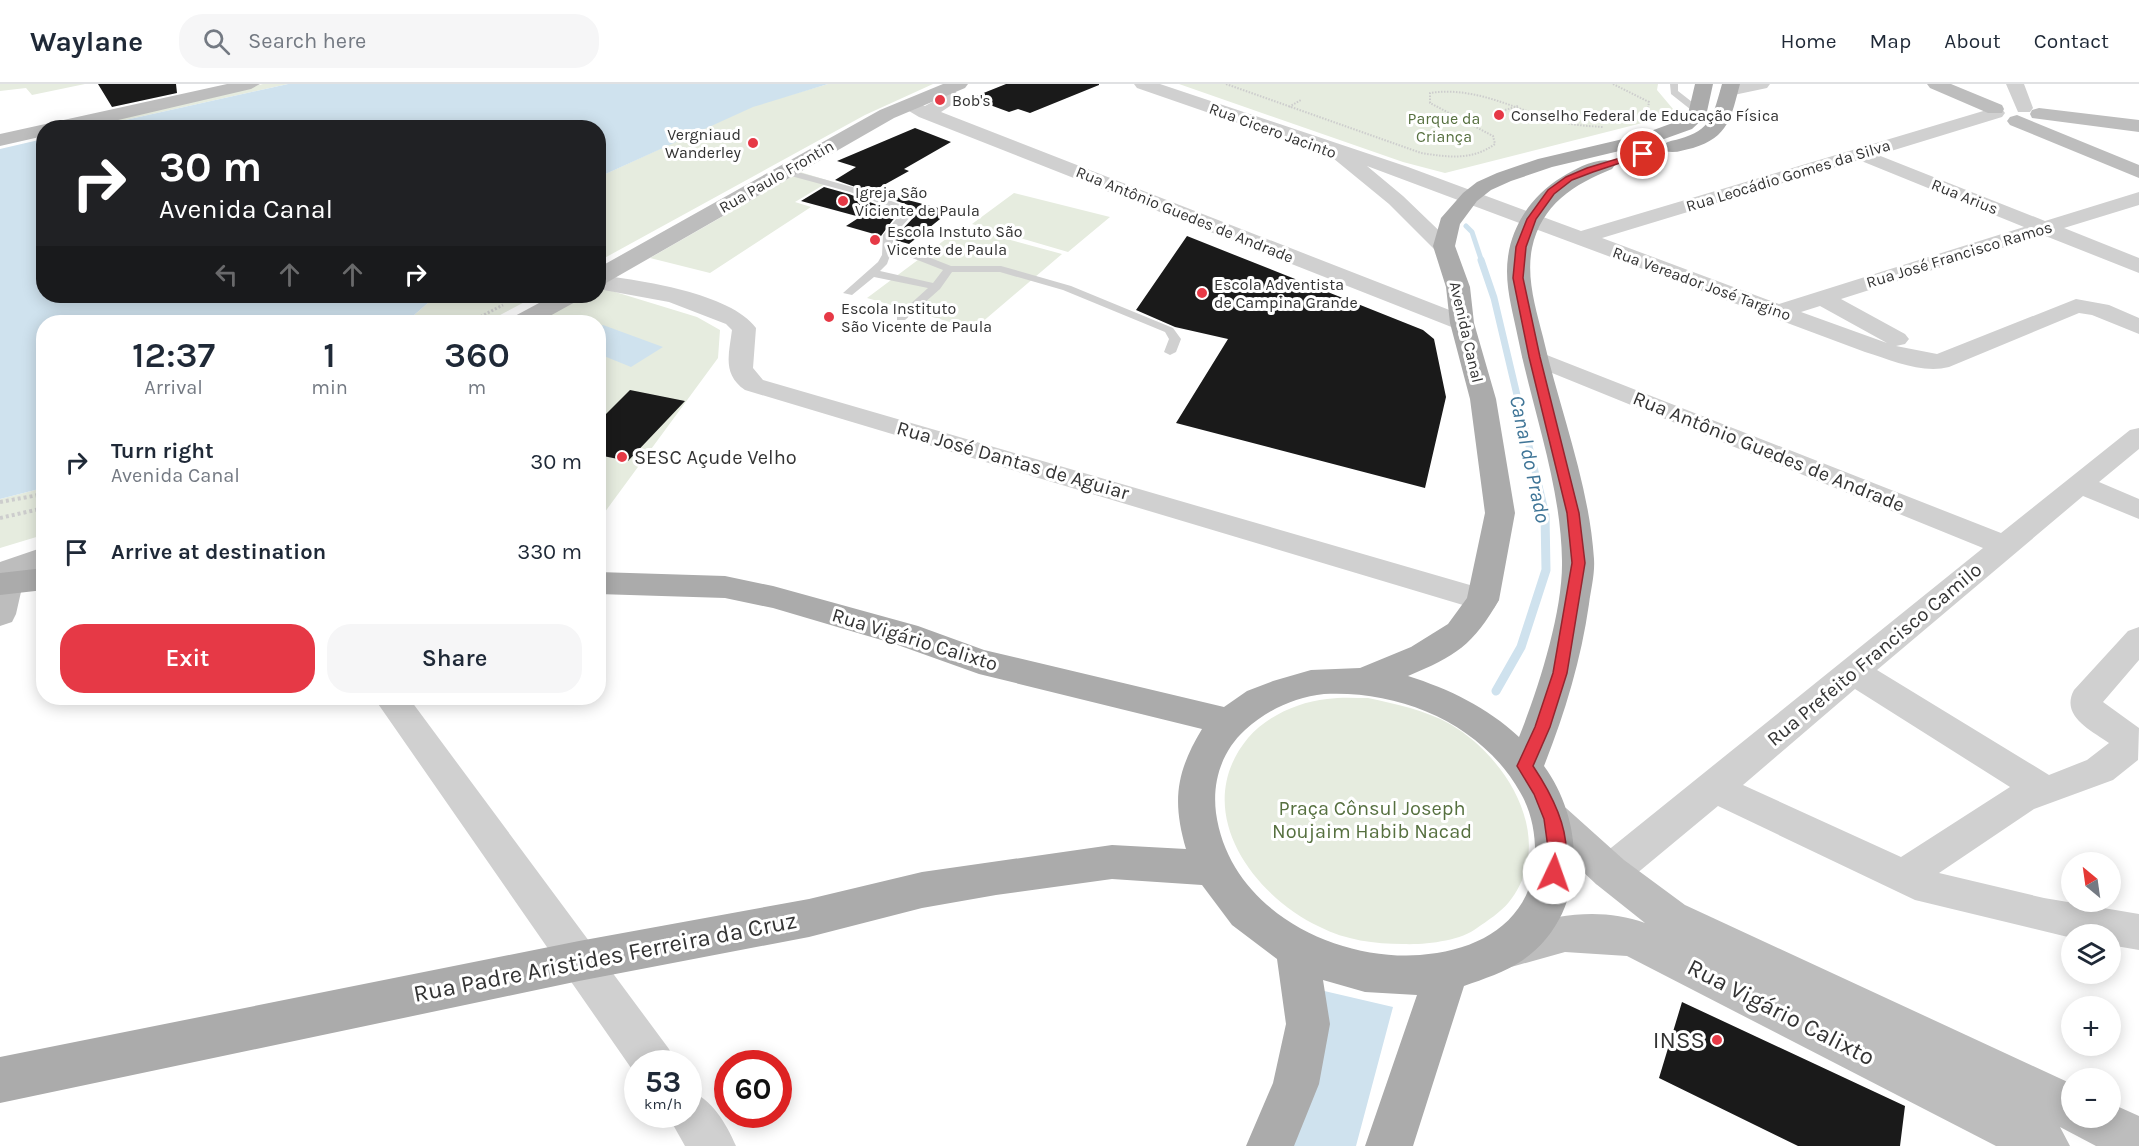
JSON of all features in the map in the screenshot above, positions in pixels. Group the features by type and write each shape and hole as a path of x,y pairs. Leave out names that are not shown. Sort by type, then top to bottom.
{"main road":[{"path":"91,120 251,84"},
{"path":"1936,84 1998,109 2033,117 2139,133"},
{"path":"1953,84 1998,109"},
{"path":"1444,246 1449,223 1470,197 1484,186 1545,164 1673,131 1694,119 1698,111 1721,86"},
{"path":"1525,766 1542,727 1560,673 1578,563 1573,513 1534,357 1518,278 1521,247 1531,219 1551,192 1569,179 1590,170 1685,144 1714,131 1723,120 1721,86"},
{"name":"Rua Paulo Frontin","path":"606,275 783,171 887,114 916,109 951,87"},
{"path":"2033,117 2139,126"},
{"path":"2033,117 2139,163"},
{"path":"2033,117 2139,172"},
{"path":"0,140 36,132"},
{"path":"1504,177 1531,189 1551,192"},
{"name":"Avenida Canal","path":"1363,681 1423,656 1460,633 1483,600 1500,513 1483,399 1462,323 1458,286 1444,246"},
{"path":"535,315 556,303"},
{"path":"2,580 36,561"},
{"path":"2,580 36,579"},
{"path":"0,614 3,608 2,580"},
{"name":"Rua Vigário Calixto","path":"606,583 725,587 763,595 829,612 979,661 1229,722"},
{"path":"1363,681 1409,690 1453,707 1493,734 1525,766 1541,792 1552,819 1558,855 1551,891 1533,923 1504,950 1478,963 1447,972 1398,976 1346,968 1297,948 1247,912 1213,868 1199,835 1195,803 1198,773 1210,746 1229,722 1266,696 1312,683 1363,681"},
{"name":"Rua Vigário Calixto","path":"1552,819 1610,872 1670,918 2061,1104"},
{"name":"Rua Padre Aristides Ferreira da Cruz","path":"0,1080 579,961 809,918 922,890 996,877 1112,862 1213,868"},
{"name":"Rua Vigário Calixto","path":"1504,950 1565,933 1632,937 2031,1143"},
{"path":"1270,1146 1296,1083 1308,1024 1297,948"},
{"path":"1389,1146 1447,972"},
{"path":"2110,1128 2139,1142"}],"street":[{"name":"Rua Cicero Jacinto","path":"1143,84 1335,150 1396,200 1444,246"},
{"path":"1721,86 1761,84"},
{"path":"2015,84 2033,117"},
{"name":"Rua Antônio Guedes de Andrade","path":"916,109 1462,323"},
{"name":"Rua Leocádio Gomes da Silva","path":"1580,238 1998,109"},
{"path":"1335,150 1470,197"},
{"name":"Rua Arius","path":"1857,153 2139,266"},
{"name":"Rua Vereador José Targino","path":"1470,197 1874,347 1928,363 1940,363"},
{"name":"Rua José Francisco Ramos","path":"1780,311 2139,198"},
{"name":"Rua José Dantas de Aguiar","path":"606,282 732,315 744,328 740,372 743,379 754,385 1483,600"},
{"path":"1822,298 1940,363 2076,306 2086,306 2103,311 2139,327"},
{"name":"Rua Antônio Guedes de Andrade","path":"1534,357 2004,545"},
{"name":"Rua Prefeito Francisco Camilo","path":"1610,872 1715,788 2004,545 2139,436"},
{"path":"2080,484 2139,510"},
{"path":"1904,876 2023,797 2046,791 2100,770 2126,750 2129,739 2090,712 2086,707 2085,699 2139,639"},
{"path":"1854,672 2046,791"},
{"path":"396,705 644,1050"},
{"path":"1715,788 1929,888 2044,916 2139,932"},
{"path":"700,1128 713,1146"}],"lane":[{"path":"1674,84 1674,92 1698,111"},
{"path":"783,171 852,190 907,210 906,215 888,235 887,255 872,273 848,292"},
{"path":"886,244 934,261 949,269 1001,269 1067,288 1169,330 1175,339 1170,352"},
{"path":"901,318 936,287 949,269"},
{"path":"872,273 936,287"}],"path":[{"path":"1226,84 1421,153 1446,157 1486,153 1495,144 1493,136 1430,103 1430,93 1441,87"},
{"path":"1613,84 1649,102 1641,116 1631,121"},
{"path":"1505,97 1520,106 1572,126 1613,125"},
{"path":"1289,107 1301,100"},
{"path":"1505,110 1520,106"},
{"path":"483,315 506,303"},
{"path":"0,502 36,495"},
{"path":"0,518 36,510"}],"green space":[{"path":"0,84 85,84 32,95 26,88 0,91"},
{"path":"263,84 288,84 126,120 104,120"},
{"path":"828,84 933,84 865,115 606,257 606,174 753,106"},
{"name":"Parque da Criança","path":"1179,84 1658,84 1657,90 1673,109 1658,119 1445,173 1403,162"},
{"path":"800,172 830,181 795,202 811,207 710,273 650,258"},
{"path":"1014,193 1110,217 1068,252 972,224"},
{"path":"962,227 1062,254 974,329 867,298"},
{"name":"SESC Açude Velho","path":"606,289 697,317 720,330 718,358 606,510 606,315 547,315 568,303 606,303"},
{"path":"428,303 523,303 500,315 414,315"},
{"path":"36,490 36,537 0,548 0,499"},
{"name":"Praça Cônsul Joseph Noujaim Habib Nacad","path":"1368,698 1420,711 1450,724 1491,757 1507,779 1520,803 1527,827 1529,853 1523,878 1509,902 1502,909 1462,936 1431,943 1392,944 1340,935 1294,912 1271,893 1251,871 1236,846 1227,820 1225,792 1232,765 1248,738 1264,723 1284,711 1305,703 1327,699"}],"water":[{"path":"288,84 828,84 753,107 606,174 606,120 126,120"},
{"path":"36,141 36,303 428,303 414,315 36,315 36,490 0,499 0,149"},
{"path":"606,326 663,347 631,367 606,357"},
{"path":"1320,990 1393,1007 1356,1146 1292,1146"}],"building":[{"path":"98,84 176,84 177,93 112,107"},
{"path":"1006,84 1099,85 1030,113 1018,109 1009,112 971,98"},
{"path":"915,128 951,142 904,169 909,171 873,191 950,211 909,244 895,240 895,237 914,217 911,206 835,180 856,167 837,161"},
{"path":"824,187 898,213 881,236 846,226 860,217 801,201"},
{"path":"1187,236 1423,330 1434,339 1446,397 1425,488 1176,423 1228,339 1175,327 1136,310"},
{"path":"630,390 685,401 628,461 606,457 606,414"},
{"name":"INSS","path":"1682,1002 1905,1106 1900,1146 1798,1146 1659,1078"}],"waterway":[{"name":"Canal do Prado","path":"1466,226 1472,232 1482,262"},
{"name":"Canal do Prado","path":"1481,260 1494,298 1539,488"},
{"name":"Canal do Prado","path":"1496,691 1521,647 1546,570 1545,515 1538,486"}],"place":[{"name":"Bob's","path":"940,100"},
{"name":"Conselho Federal de Educação Física","path":"1499,115"},
{"name":"Vergniaud Wanderley","path":"753,143"},
{"name":"Igreja São Viciente de Paula","path":"843,201"},
{"name":"Escola Instuto São Vicente de Paula","path":"875,240"},
{"name":"Escola Adventista de Campina Grande","path":"1202,293"},
{"name":"Escola Instituto São Vicente de Paula","path":"829,317"},
{"name":"SESC Açude Velho","path":"622,457"},
{"name":"INSS","path":"1717,1040"}],"route":[{"path":"1554,873 1558,855 1552,819 1541,792 1525,766 1542,727 1560,673 1578,563 1573,513 1534,357 1518,278 1521,247 1531,219 1551,192 1569,179 1590,170 1643,154"}]}
